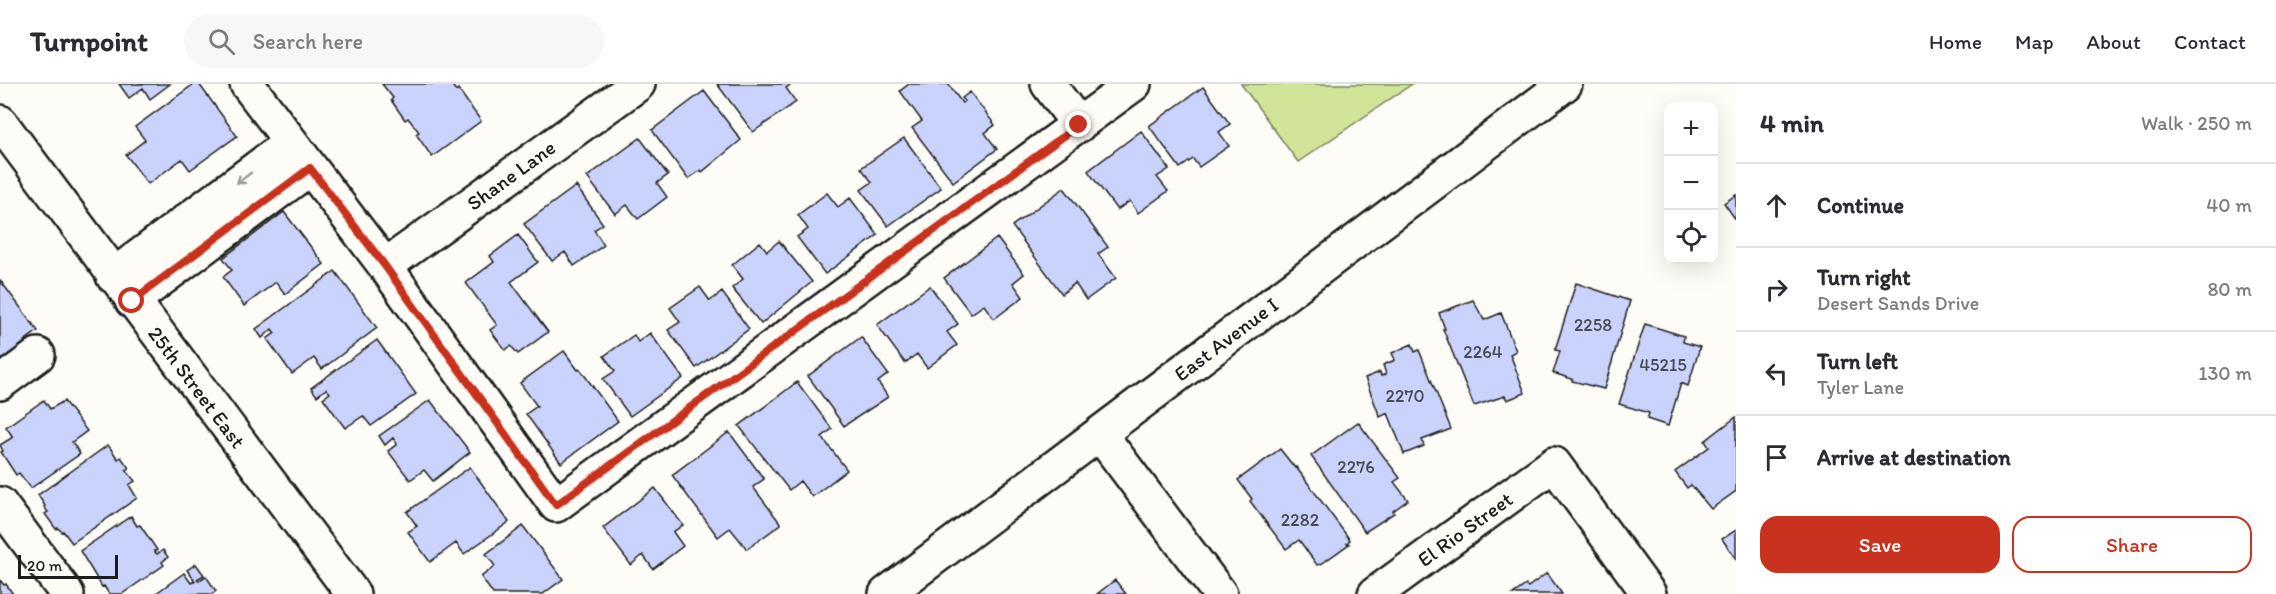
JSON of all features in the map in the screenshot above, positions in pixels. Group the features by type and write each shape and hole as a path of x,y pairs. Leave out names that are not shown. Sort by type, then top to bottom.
{"street":[{"path":"247,84 385,266 556,505 1134,84"},
{"name":"Shane Lane","path":"385,266 638,84"},
{"path":"1048,84 1079,125"},
{"name":"East Avenue I","path":"885,594 1565,84"},
{"name":"25th Street East","path":"0,122 353,594"},
{"path":"123,288 300,156"},
{"path":"0,383 38,355"},
{"path":"1100,434 1220,594"},
{"name":"El Rio Street","path":"1376,594 1554,464 1649,594"},
{"path":"0,504 67,594"}],"green space":[{"path":"1241,84 1412,84 1298,162"}],"building":[{"path":"119,84 170,84 150,99 143,88 129,98"},
{"path":"194,84 199,84 237,136 190,170 182,159 148,184 126,155 145,140 135,127"},
{"path":"382,84 451,84 456,91 458,89 481,121 432,157 416,134 419,132 408,118 405,120"},
{"path":"717,84 792,84 786,88 796,102 753,132"},
{"path":"909,84 948,84 962,103 965,101 962,98 970,92 995,125 985,133 997,149 953,182 912,128 922,121 900,91"},
{"path":"1203,87 1230,124 1219,132 1229,146 1199,167 1193,159 1180,168 1149,126"},
{"path":"704,91 741,140 702,172 701,170 688,179 652,130"},
{"path":"1141,131 1169,169 1157,177 1168,191 1138,213 1130,201 1117,210 1088,171"},
{"path":"640,138 668,175 657,183 667,197 638,219 627,205 615,214 587,177"},
{"path":"904,138 941,188 888,226 861,190 872,182 861,168"},
{"path":"576,186 603,224 594,230 604,245 574,266 565,252 552,261 524,224"},
{"path":"1064,188 1108,247 1098,254 1116,278 1086,300 1075,283 1062,294 1012,226"},
{"path":"827,193 838,207 850,198 878,235 825,274 797,237 808,229 798,215"},
{"path":"1736,195 1736,220 1724,203"},
{"path":"284,212 324,264 285,294 276,282 244,306 223,277 232,270 223,258"},
{"path":"518,235 538,262 511,282 548,332 518,354 511,346 505,350 490,330 497,325 466,283 494,262 490,256"},
{"path":"997,238 1024,274 1013,283 1023,297 994,319 984,305 971,314 944,278"},
{"path":"779,241 812,282 761,324 732,288 743,279 732,265 760,242 767,251"},
{"path":"335,271 377,328 322,369 314,358 292,374 267,339 275,333 272,329 262,338 256,329"},
{"path":"0,280 38,331 0,362"},
{"path":"1576,283 1630,301 1604,389 1572,381 1572,379 1553,373 1560,351 1555,350"},
{"path":"930,286 958,324 947,332 957,345 927,368 917,354 905,363 877,325"},
{"path":"700,287 710,301 722,292 749,329 696,368 668,330 680,322 670,308"},
{"path":"1473,300 1484,320 1501,313 1516,351 1510,354 1525,393 1507,400 1505,396 1474,406 1443,329 1445,329 1439,313"},
{"path":"1645,324 1684,336 1683,342 1700,347 1688,386 1681,383 1668,426 1647,419 1649,413 1619,404"},
{"path":"650,333 683,378 630,416 603,379 615,371 604,356 634,335 638,342"},
{"path":"861,337 888,374 878,382 888,397 844,426 808,376"},
{"path":"377,340 416,394 371,426 363,416 345,428 323,398 330,393 326,389 317,396 311,388"},
{"path":"1412,344 1415,352 1419,350 1451,429 1422,440 1424,446 1404,454 1388,413 1380,417 1365,378 1380,372 1381,376 1386,374 1383,365 1395,360 1392,353"},
{"path":"564,351 618,421 561,463 526,414 537,406 520,383"},
{"path":"797,382 832,429 822,437 847,470 812,497 800,481 789,490 739,426"},
{"path":"44,400 50,409 64,401 87,431 72,442 80,454 31,488 19,473 16,475 1,452 3,451 0,445 13,437 6,427"},
{"path":"430,400 470,452 433,481 424,470 410,480 388,451 397,444 393,438 385,445 379,436"},
{"path":"1736,417 1736,491 1711,509 1691,485 1687,488 1675,472 1709,447 1705,441"},
{"path":"1358,422 1400,478 1394,482 1408,500 1393,511 1394,513 1365,532 1311,456"},
{"path":"729,432 764,479 753,487 781,524 747,549 730,528 718,537 672,475"},
{"path":"108,445 118,459 121,457 129,468 126,470 135,481 129,485 137,498 72,543 63,531 56,529 45,514 48,512 38,495"},
{"path":"1280,449 1350,540 1347,543 1349,544 1321,564 1317,565 1299,540 1286,549 1250,501 1252,499 1238,480"},
{"path":"470,467 509,522 464,554 456,543 430,562 408,532 417,526 407,512"},
{"path":"655,488 683,525 673,532 683,546 653,569 643,555 631,565 603,528"},
{"path":"131,516 157,550 154,551 157,554 163,550 168,557 162,562 164,565 122,594 109,594 104,586 102,587 80,551"},
{"path":"523,526 563,579 543,594 493,594 481,577 495,566 486,554"},
{"path":"1736,530 1736,559 1722,539"},
{"path":"196,564 204,575 197,579 198,581 206,576 216,591 212,594 155,594 184,573 191,583 195,581 187,570"},
{"path":"1547,573 1562,594 1513,594 1526,585 1528,587"},
{"path":"0,580 4,585 6,584 13,594 0,594"},
{"path":"1115,580 1126,594 1097,594"}],"route":[{"path":"132,301 310,168 385,266 556,505 1079,125"}]}
